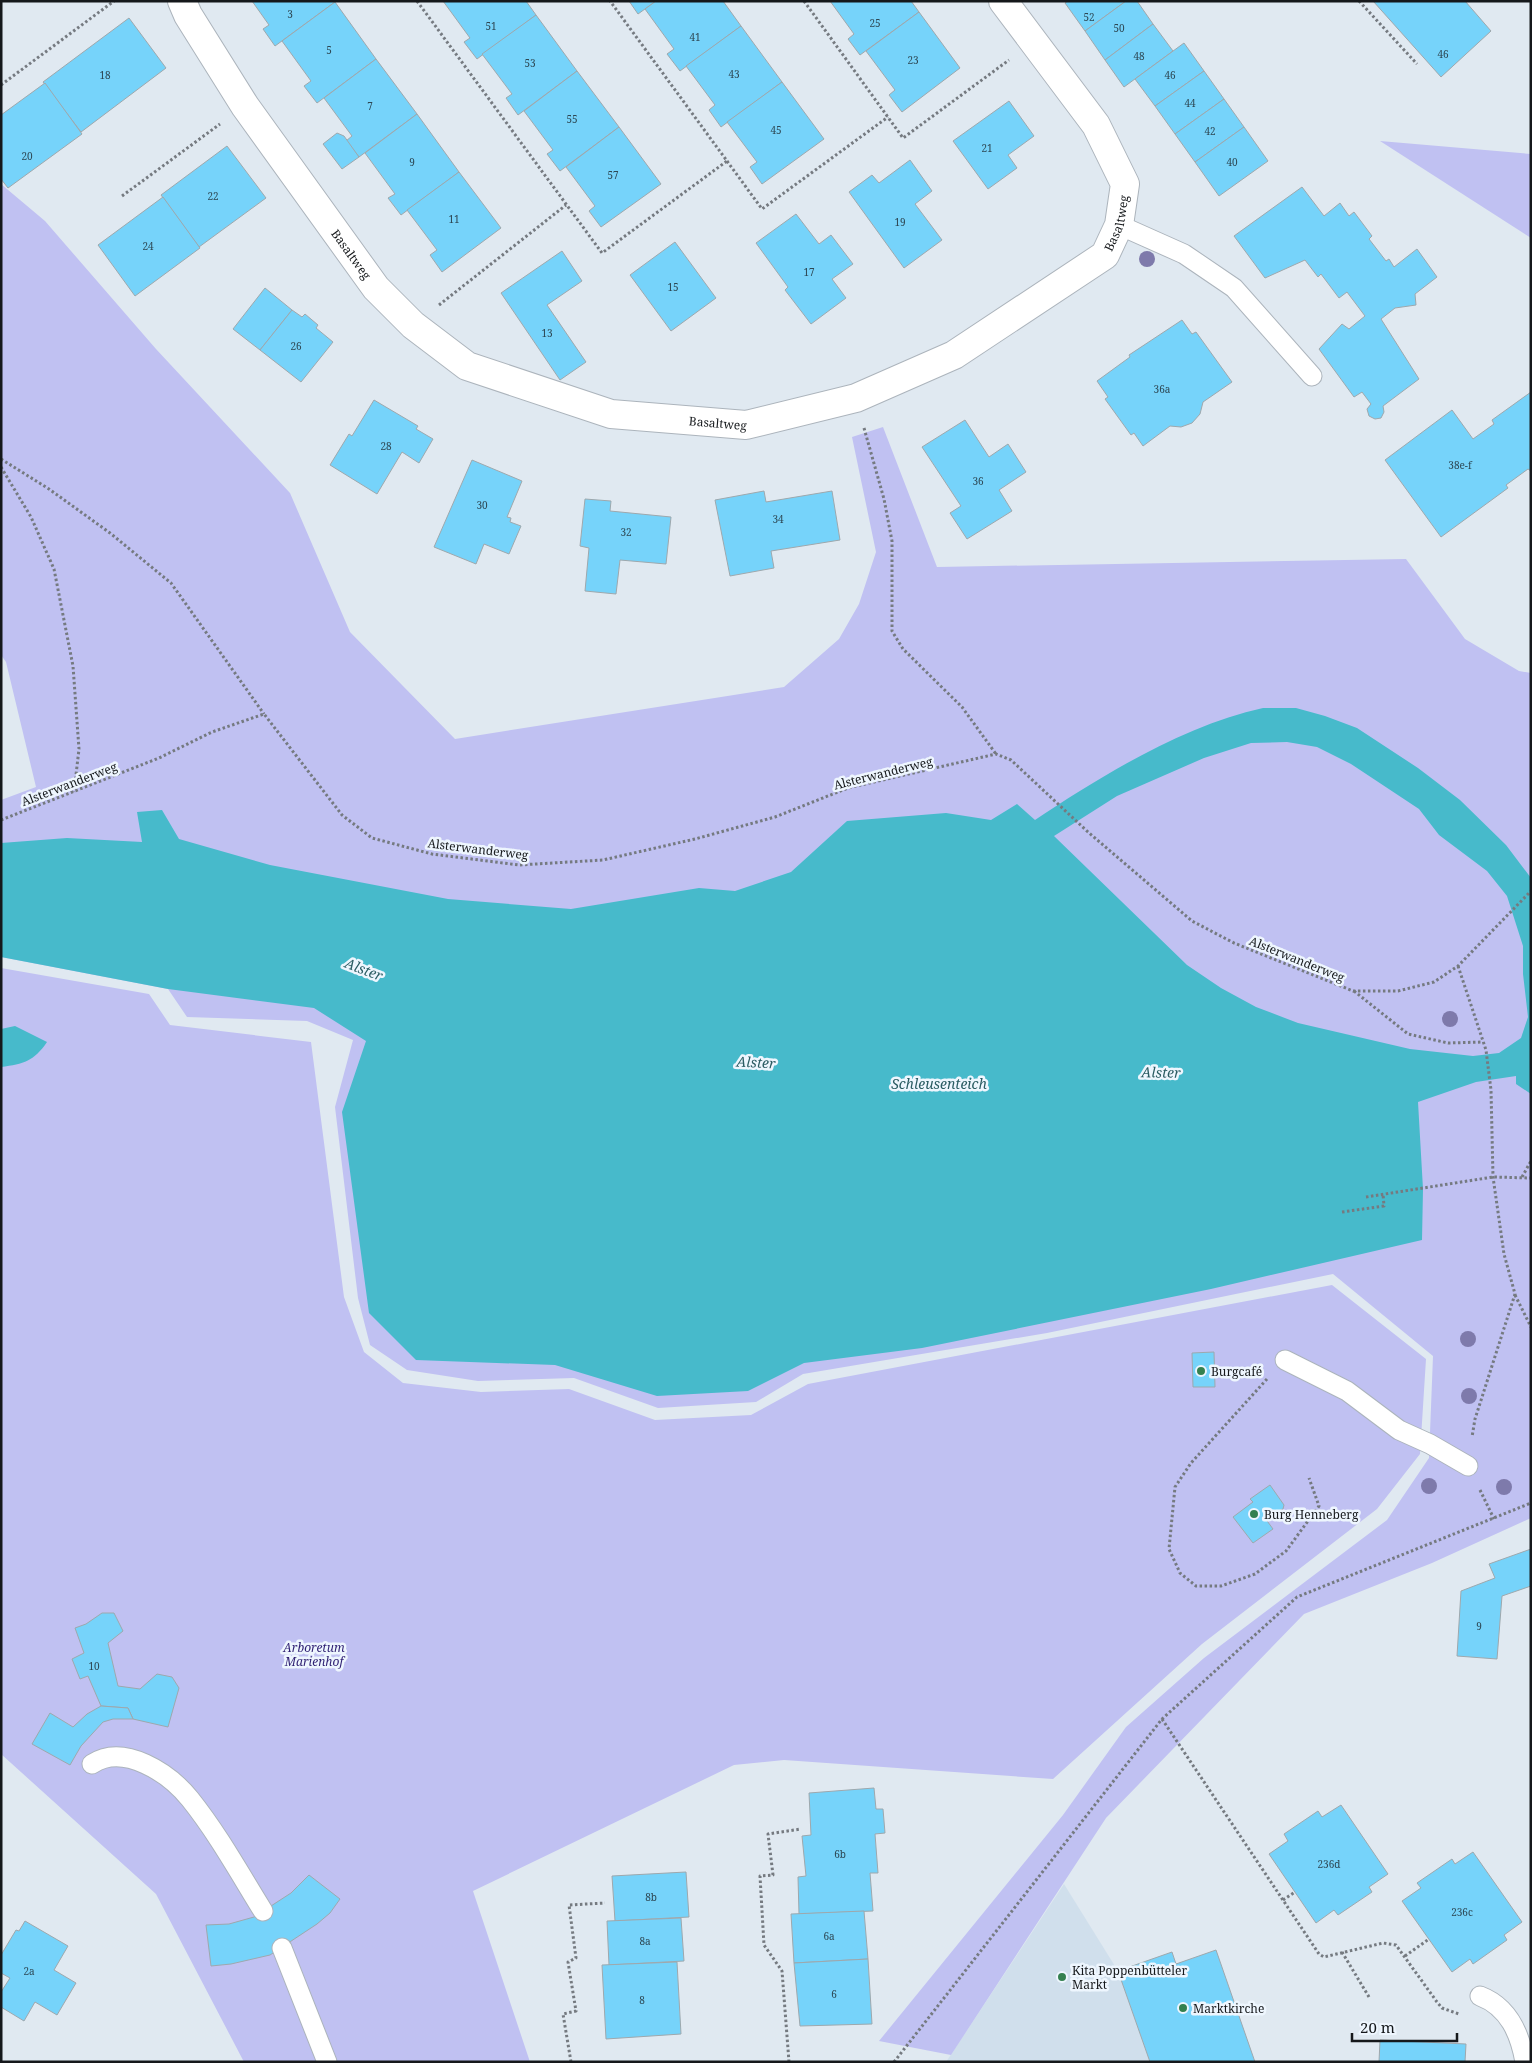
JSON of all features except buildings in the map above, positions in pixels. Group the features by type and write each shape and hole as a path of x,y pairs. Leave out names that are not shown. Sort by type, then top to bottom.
{"street":[{"name":"Basaltweg","path":"182,1 188,15 245,106 376,288 413,325 467,366 611,414 746,425 856,398 954,355 1105,255 1119,225 1125,184 1096,125 1003,1"}],"lane":[{"path":"1119,225 1184,254 1234,288 1312,376"},
{"path":"1285,1360 1347,1391 1399,1430 1430,1444 1468,1466"},
{"path":"92,1764 103,1757 123,1756 148,1766 168,1779 190,1799 263,1911"},
{"path":"282,1948 327,2062"},
{"path":"1480,1996 1498,2006 1508,2016 1522,2046 1525,2062"}],"path":[{"path":"1,85 114,1"},
{"path":"417,1 602,253 727,162"},
{"path":"610,1 762,209 888,117"},
{"path":"804,1 903,138 1034,42"},
{"path":"1360,1 1417,64"},
{"path":"122,196 245,106"},
{"path":"413,325 566,205"},
{"path":"856,398 884,499 892,541 892,631 902,649 962,707 996,754"},
{"path":"1,459 49,488 110,533 171,583 264,714"},
{"path":"1,467 31,517 54,570 73,666 79,749 74,792"},
{"name":"Alsterwanderweg","path":"1,820 159,758 212,732 264,714 342,815 372,838 432,854 519,865 603,860 695,839 775,817 848,788 996,754 1011,760 1088,832 1192,920 1234,943 1353,991 1398,991 1434,982 1458,966 1531,891"},
{"path":"1458,966 1486,1050 1491,1090 1493,1177 1504,1254 1515,1294 1531,1327"},
{"path":"1353,991 1408,1034 1448,1043 1483,1042"},
{"path":"1522,1177 1531,1161"},
{"path":"1366,1197 1493,1177 1531,1178"},
{"path":"1342,1212 1384,1206 1382,1194"},
{"path":"1494,1519 1468,1466 1475,1419 1515,1294"},
{"path":"1285,1360 1190,1462 1175,1487 1169,1549 1180,1573 1196,1586 1222,1586 1255,1574 1286,1551 1319,1506 1309,1478"},
{"path":"894,2062 1162,1719 1297,1597 1531,1503"},
{"path":"1162,1719 1319,1954 1324,1957 1388,1943 1399,1948 1442,2008 1456,2014 1467,2014"},
{"path":"789,2062 782,1971 764,1945 760,1876 772,1875 768,1834 801,1829"},
{"path":"1283,1900 1295,1892"},
{"path":"571,2062 563,2014 576,2011 568,1962 576,1958 569,1905 605,1903"},
{"path":"1405,1956 1428,1939"},
{"path":"1342,1952 1369,1997"}],"shaded area":[{"name":"Kita Poppenbütteler Markt","path":"1064,1884 1118,1971 1150,2062 946,2062"}],"green space":[{"path":"1380,141 1531,154 1531,238"},
{"path":"1,184 45,221 156,349 290,493 350,632 455,739 784,687 839,639 859,604 876,552 852,437 883,427 937,567 1406,559 1465,639 1519,671 1531,673 1531,1518 1432,1563 1304,1614 1106,1818 951,2055 879,2041 1063,1815 1126,1727 1204,1658 1387,1520 1429,1458 1433,1356 1333,1274 1047,1333 803,1374 756,1402 658,1408 574,1378 478,1381 407,1370 370,1345 358,1298 335,1107 353,1040 307,1021 187,1017 168,989 1,957 1,800 36,787 6,662 1,655"},
{"name":"Arboretum Marienhof","path":"1,968 149,994 170,1025 311,1042 344,1297 364,1352 403,1383 481,1392 569,1389 655,1420 751,1415 808,1384 1332,1285 1426,1359 1420,1454 1377,1509 1202,1644 1053,1779 784,1760 734,1765 473,1891 530,2062 244,2062 156,1894 1,1754"}],"water":[{"name":"Schleusenteich","path":"1263,708 1296,708 1357,728 1418,768 1460,800 1506,845 1531,878 1531,1094 1516,1084 1516,1076 1476,1082 1418,1102 1423,1189 1422,1240 1211,1289 922,1348 804,1363 748,1391 657,1396 555,1365 416,1360 369,1313 342,1112 366,1041 314,1008 168,989 1,957 1,843 67,838 142,842 137,812 162,810 179,839 270,865 448,899 571,909 699,888 735,891 791,872 847,821 946,813 991,820 1017,804 1035,820 1087,786 1144,754 1203,726","holes":["1287,742 1317,747 1351,764 1419,809 1439,835 1487,871 1507,896 1523,946 1523,974 1528,1017 1521,1038 1499,1053 1473,1056 1410,1049 1298,1023 1256,1007 1221,988 1187,965 1054,836 1117,796 1204,758 1251,743"]},
{"path":"15,1026 47,1042 38,1054 28,1060 1,1067 1,1029"}],"place":[{"name":"Burgcafé","path":"1201,1371"},
{"name":"Burg Henneberg","path":"1254,1514"},
{"name":"Kita Poppenbütteler Markt","path":"1062,1977"},
{"name":"Marktkirche","path":"1183,2008"}],"water label":[{"name":"Alster","path":"364,969"},
{"name":"Alster","path":"756,1062"},
{"name":"Alster","path":"1161,1072"}]}
